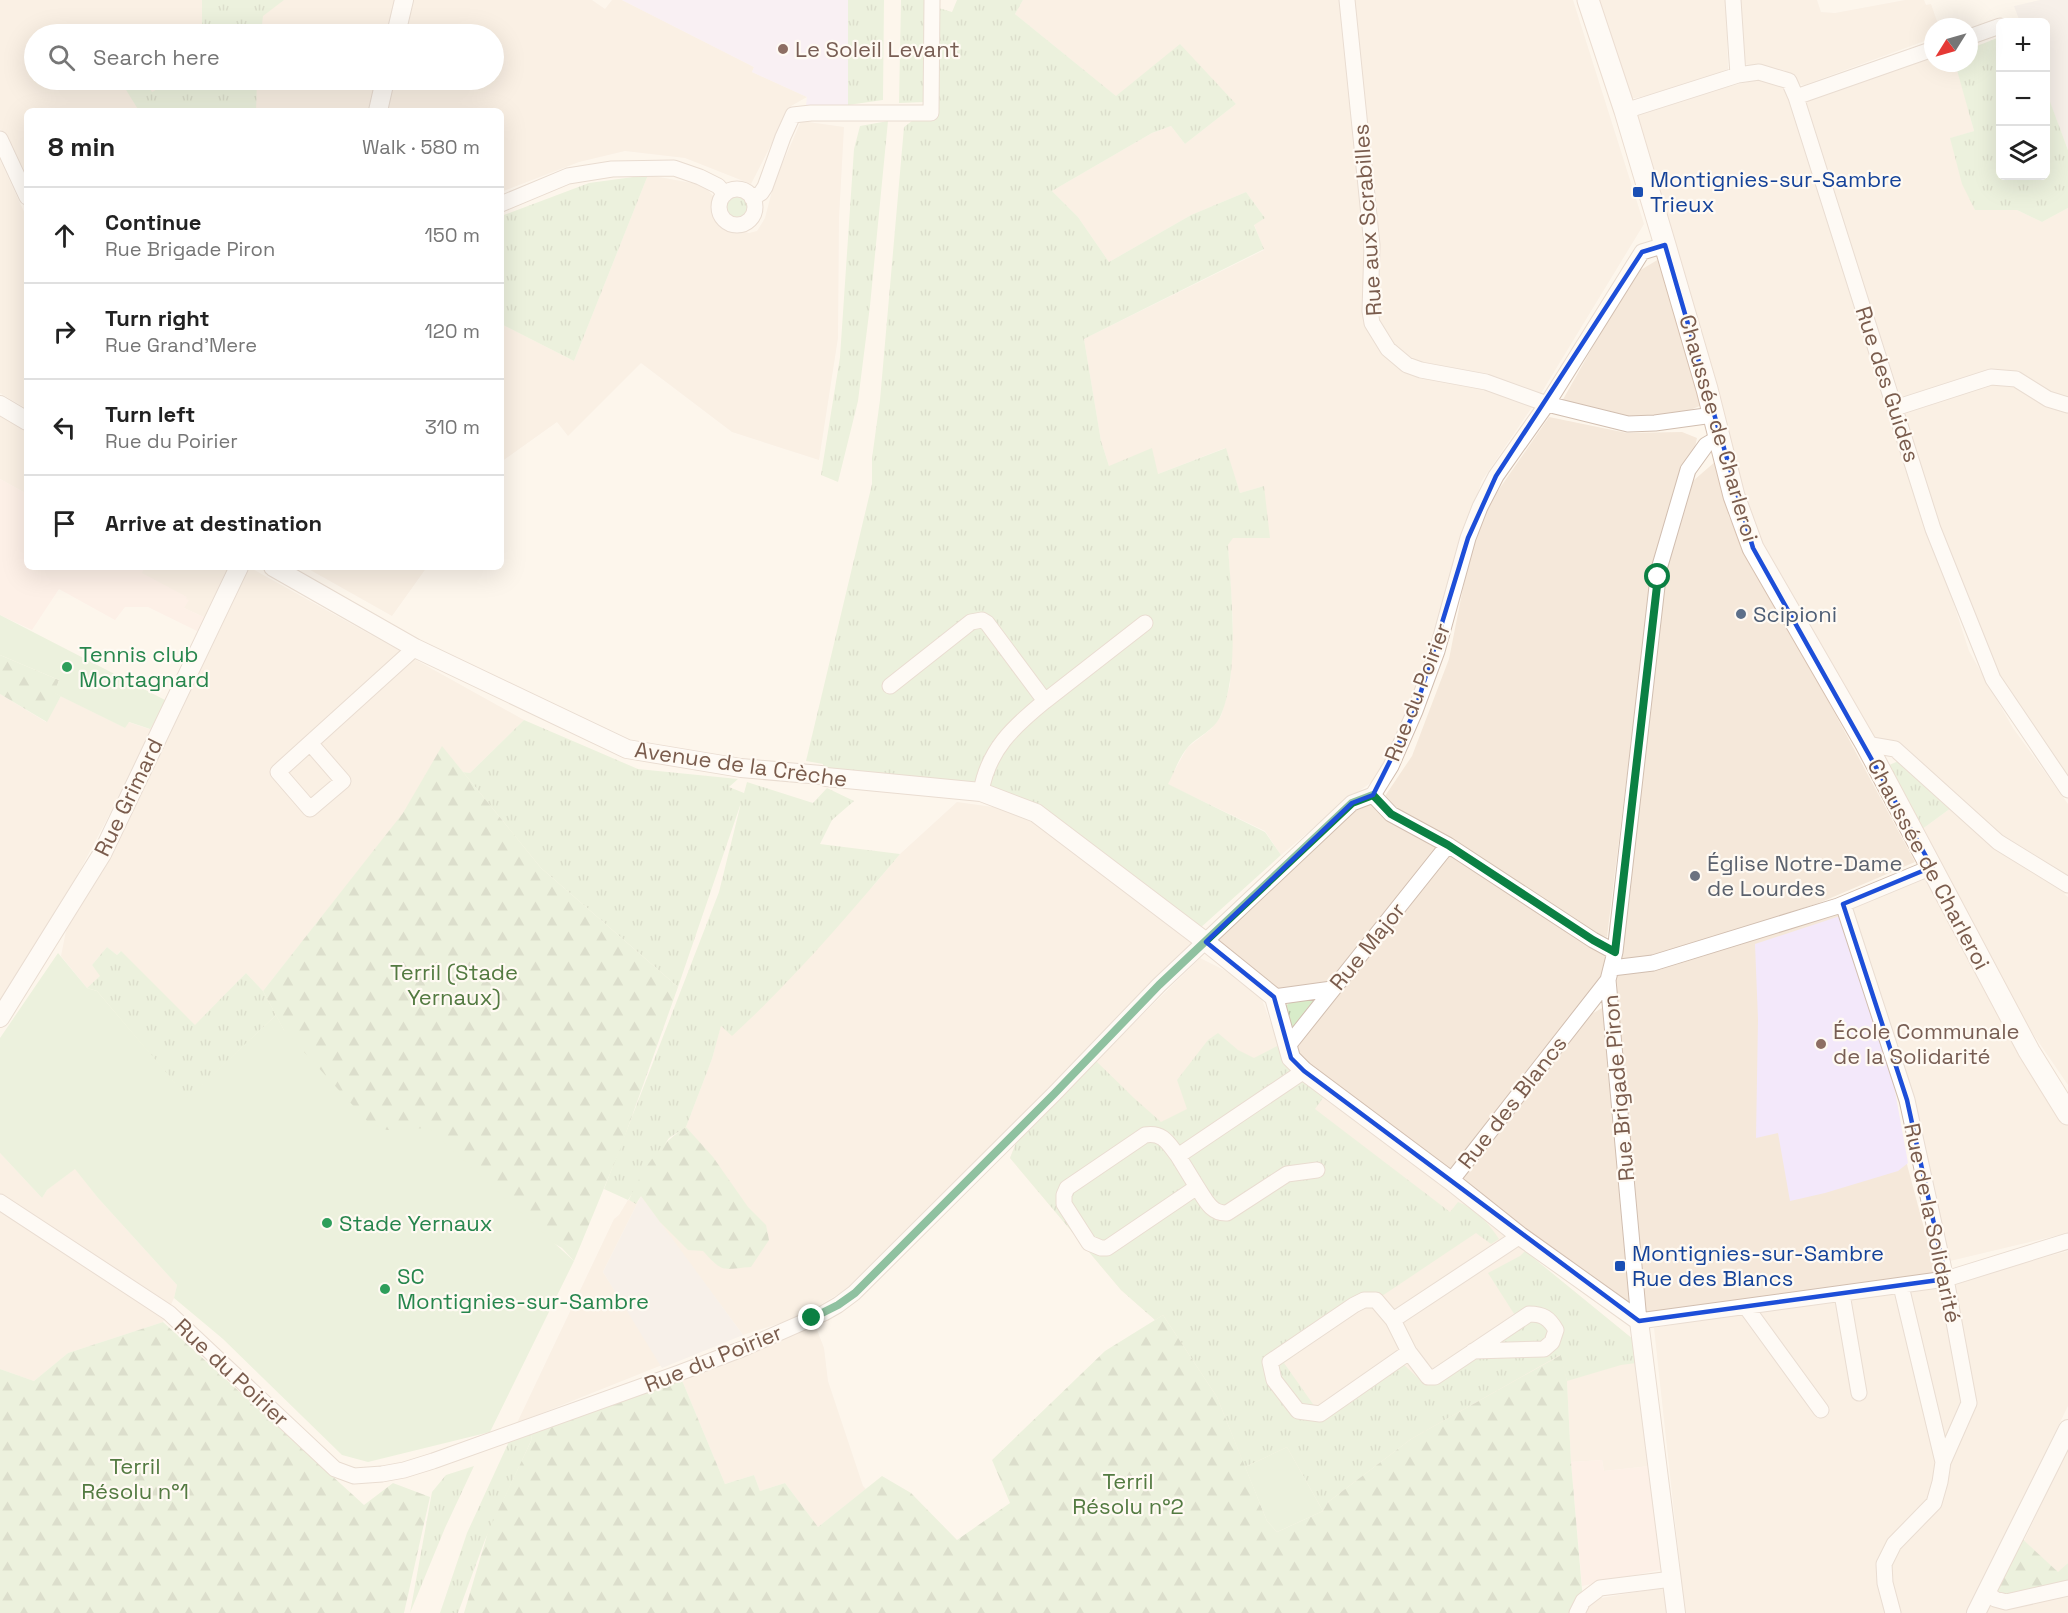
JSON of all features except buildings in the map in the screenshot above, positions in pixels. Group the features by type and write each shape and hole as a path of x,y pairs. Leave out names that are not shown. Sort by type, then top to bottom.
{"main road":[{"name":"Chaussée de Charleroi","path":"1588,0 1625,111 1665,245 1734,496 1753,548 1866,744 1994,989 2068,1114"}],"street":[{"path":"398,24 404,0"},
{"path":"752,198 761,193 765,187 783,137 794,115 930,113 932,0"},
{"name":"Rue aux Scrabilles","path":"1347,0 1372,245 1370,311 1372,323 1388,349 1407,365 1421,370 1486,382 1547,404 1628,424 1655,423 1713,415"},
{"path":"1733,0 1738,75"},
{"path":"1978,34 1996,27"},
{"path":"1796,97 1924,52"},
{"name":"Rue des Guides","path":"1625,111 1738,75 1759,72 1789,81 1933,529 1993,679 2068,790"},
{"path":"379,108 383,90"},
{"path":"0,139 24,190"},
{"path":"504,203 568,176 612,169 674,168 718,186 725,194"},
{"path":"735,189 746,192 752,198 755,208 751,218 741,225 724,221 719,204 725,194 735,189"},
{"name":"Rue du Poirier","path":"0,1202 169,1313 335,1469 354,1476 404,1470 679,1373 742,1349 838,1305 855,1293 949,1200 1159,985 1352,803 1373,795 1391,766 1415,711 1437,651 1468,538 1480,507 1496,476 1547,404 1642,252 1665,245"},
{"path":"1895,408 1990,377 2016,379 2048,399 2068,405"},
{"path":"0,405 24,419"},
{"name":"Rue Brigade Piron","path":"1676,1613 1639,1322 1610,974 1615,952 1659,569 1688,470 1706,445 1718,438"},
{"name":"Rue Grimard","path":"0,1018 102,854 238,570"},
{"name":"Avenue de la Crèche","path":"278,570 416,648 627,749 741,768 981,792 1036,813 1206,942 1274,998"},
{"path":"890,686 964,627 971,622 982,620 1045,701"},
{"path":"981,792 987,770 1008,734 1045,701 1145,623"},
{"path":"310,743 416,648"},
{"path":"1866,744 1895,749 1998,842 2068,885"},
{"path":"1373,795 1391,814 1448,845 1615,952"},
{"name":"Rue Major","path":"1287,1047 1448,845"},
{"path":"1610,974 1653,963 1843,904 1932,867"},
{"name":"Rue de la Solidarité","path":"1843,904 1907,1100 1946,1279 1969,1403 1942,1462"},
{"name":"Rue des Blancs","path":"1610,974 1451,1181 1520,1236 1639,1322"},
{"path":"1332,989 1274,998 1291,1058 1304,1071 1451,1181"},
{"path":"1178,1156 1304,1071"},
{"path":"1197,1187 1107,1248 1089,1243 1064,1204 1067,1188 1145,1135 1158,1134 1164,1137 1212,1209 1220,1213 1227,1213 1287,1174 1317,1170"},
{"path":"1393,1320 1520,1236"},
{"path":"1639,1322 1946,1279 2068,1241"},
{"path":"1893,1613 1885,1583 1884,1564 1894,1544 1934,1503 1940,1482 1942,1462 1901,1286"},
{"path":"1842,1294 1859,1393"},
{"path":"1409,1352 1320,1414 1298,1411 1274,1380 1270,1362 1364,1300 1376,1300 1393,1320 1409,1352 1428,1377 1435,1377 1473,1351 1529,1314 1540,1314 1550,1320 1556,1330 1552,1342 1544,1349 1473,1351"},
{"path":"1746,1307 1821,1410"},
{"path":"1976,1613 2068,1429"},
{"path":"1577,1613 1583,1601 1600,1588 1672,1579"},
{"path":"1987,1593 1995,1599 2007,1602 2068,1588"}],"highlighted area":[{"path":"1665,245 1753,548 1932,867 1843,904 1907,1100 1946,1279 1639,1321 1304,1071 1291,1058 1274,997 1206,942 1352,803 1373,795 1415,711 1468,538 1496,476 1642,252"}],"shaded area":[{"path":"0,0 396,0 390,24 24,24 24,90 375,90 371,108 24,108 24,178 0,129"},
{"path":"414,0 592,0 605,9 612,0 622,0 754,67 752,72 807,97 791,106 751,184 685,158 625,151 579,162 504,191 504,108 388,108 392,90 504,90 504,24 408,24"},
{"name":"Le Soleil Levant","path":"622,0 848,0 848,105 806,106 807,97 752,72 754,67"},
{"path":"1023,0 1573,0 1644,224 1537,400 1481,482 1457,579 1388,770 1343,803 1281,855 1265,831 1167,784 1187,748 1211,729 1221,716 1230,685 1233,621 1228,545 1264,486 1240,493 1225,448 1158,474 1109,466 1101,441 1084,339 1264,250 1254,224 1265,218 1246,192 1191,215 1109,262 1078,217 1052,191 1152,133 1171,126 1185,144 1236,104 1180,45 1117,97 1015,14"},
{"path":"1599,0 1726,0 1728,69 1676,90 1630,99"},
{"path":"1737,0 1817,0 1821,12 1835,13 1905,0 1924,0 1926,5 1931,4 1936,18 1924,18 1924,41 1804,85 1797,84 1784,70 1737,63"},
{"path":"2040,0 2068,0 2068,150 2050,103 2050,18 2018,18 2014,6"},
{"path":"1924,58 1924,72 1958,72 1974,131 1951,138 1975,210 2017,210 2042,222 2068,208 2068,782 1997,677 1916,476 1902,402 1802,98"},
{"path":"1765,78 1786,86 1969,651 2013,728 2068,804 2068,893 2064,894 2068,897 2068,1085 2011,1002 1921,830 1951,808 1866,732 1759,545 1630,110"},
{"path":"801,121 844,127 839,218 838,338 819,460 732,432 641,363 568,436 557,422 504,460 504,326 574,361 648,175 703,185 715,198 715,213 720,222 729,229 749,233 757,231 765,218 774,183"},
{"path":"0,160 24,212 24,407 0,393"},
{"path":"1659,259 1704,404 1672,418 1614,420 1561,403 1634,274"},
{"path":"0,410 24,424 24,492 0,479"},
{"path":"1549,417 1627,433 1682,432 1697,438 1686,487 1716,461 1729,517 1915,862 1819,903 1622,967 1615,952 1649,651 1634,718 1607,937 1570,925 1609,955 1597,995 1576,1023 1602,1008 1608,980 1635,966 1838,906 1936,1273 1639,1317 1289,1053 1287,1021 1206,942 1359,800 1381,802 1412,756 1449,659 1466,573 1484,511"},
{"path":"0,479 24,492 24,570 144,570 142,573 187,597 186,599 189,600 184,608 208,619 197,631 148,607 125,607 115,620 59,589 32,630 0,615"},
{"path":"143,570 229,570 208,619 184,608 141,573"},
{"path":"247,570 254,570 524,720 470,773 463,772 442,747 404,813 263,991 246,973 195,1026 120,951 117,955 107,947 92,965 101,976 87,988 61,956 67,926"},
{"path":"310,570 425,570 392,616"},
{"path":"0,694 46,722 61,696 125,728 128,722 149,729 154,722 150,738 43,940 0,1007"},
{"path":"957,802 993,807 1043,819 1198,948 1118,1016 973,1172 861,1281 799,1317 743,1335 635,1190 686,1127 712,1059 721,1025 874,885 900,854"},
{"path":"1928,875 2068,1119 2068,1233 1950,1261 1907,1074 1849,904"},
{"name":"École Communale de la Solidarité","path":"1840,916 1891,1069 1908,1163 1898,1171 1790,1201 1778,1133 1756,1138 1758,1019 1755,944"},
{"path":"1200,958 1232,974 1261,997 1288,1069 1469,1206 1634,1340 1650,1466 1604,1471 1602,1460 1571,1462 1567,1381 1411,1439 1328,1502 1323,1511 1287,1447 1245,1467 1217,1397 1163,1315 1155,1320 1121,1290 1010,1158 1018,1138"},
{"path":"0,1153 42,1198 47,1190 75,1168 98,1198 177,1285 163,1322 68,1353 34,1381 0,1369"},
{"path":"641,1196 743,1335 662,1368 603,1272"},
{"path":"628,1200 638,1202 603,1272 662,1365 517,1423 614,1219"},
{"path":"2068,1251 2068,1406 1967,1613 1685,1613 1654,1328 1779,1306 1941,1285"},
{"path":"814,1322 824,1348 828,1381 863,1486 866,1489 818,1527 785,1483 760,1491 754,1475 725,1484 679,1373"},
{"path":"2068,1447 2068,1563 2058,1573 2024,1541"},
{"path":"1602,1460 1604,1471 1650,1466 1664,1569 1582,1586 1571,1462"},
{"path":"1673,1586 1676,1613 1578,1613 1583,1601"},
{"path":"2068,1588 2068,1613 1976,1613 1987,1593"}],"green space":[{"path":"202,0 284,0 263,16 262,24 202,24"},
{"path":"848,0 884,0 883,100 848,105"},
{"path":"901,0 929,0 932,6 952,12 957,0 1023,0 1015,14 1116,96 1180,44 1236,104 1185,144 1171,126 1152,133 1052,191 1078,217 1109,262 1191,215 1246,192 1265,218 1254,225 1264,249 1084,339 1101,441 1109,466 1152,448 1158,474 1226,448 1240,493 1264,486 1270,538 1233,538 1228,545 1233,631 1231,677 1227,697 1218,721 1185,751 1168,784 1265,832 1281,855 1198,930 1004,796 823,768 823,764 806,761 872,484 872,458 880,400 904,127 930,107 925,102 899,103"},
{"path":"1996,39 1996,180 2050,180 2050,102 2068,150 2068,208 2042,222 2017,210 1975,210 1962,184 1950,138 1974,131 1958,72 1978,72 1978,46"},
{"path":"126,90 151,90 152,92 156,90 257,90 256,108 137,108"},
{"path":"888,121 870,306 858,401 838,482 821,475 840,357 854,149 860,126"},
{"path":"648,175 574,361 504,326 504,215 589,183"},
{"path":"737,190 750,195 755,208 750,221 737,226 724,221 719,208 724,195"},
{"name":"Tennis club Montagnard","path":"0,615 167,701 150,729 129,722 125,728 54,693 59,680 0,655"},
{"path":"0,655 59,680 55,693 61,696 47,722 0,694"},
{"path":"524,720 638,769 738,779 729,787 744,793 747,782 813,803 827,788 854,801 832,820 820,844 900,854 819,948 755,1015 732,1036 721,1026 712,1059 686,1127 669,1138 628,1200 604,1189 719,892 741,803 678,987 541,868 463,772 470,773"},
{"name":"Terril (Stade Yernaux)","path":"442,746 541,868 678,987 621,1147 574,1261 562,1248 364,1135 312,1083 263,991 403,813"},
{"path":"1901,760 1951,808 1921,830 1889,765"},
{"path":"107,947 117,955 121,951 195,1025 246,973 263,991 276,1015 188,1099 97,991 87,988 100,976 92,965"},
{"name":"Stade Yernaux","path":"58,953 87,988 97,991 188,1098 276,1015 284,1030 368,1122 387,1130 428,1128 574,1261 490,1432 368,1462 342,1455 223,1339 174,1298 177,1285 98,1198 75,1169 47,1190 42,1198 0,1153 0,1038"},
{"path":"1294,999 1322,1001 1294,1038 1281,1010"},
{"path":"1218,1033 1238,1050 1254,1058 1279,1045 1325,1095 1315,1109 1450,1212 1458,1202 1471,1208 1499,1239 1491,1244 1476,1233 1376,1300 1363,1306 1284,1363 1320,1414 1403,1364 1417,1377 1435,1377 1506,1339 1518,1320 1488,1273 1525,1251 1634,1340 1644,1362 1621,1365 1567,1381 1560,1355 1411,1439 1328,1502 1323,1511 1287,1447 1245,1467 1217,1397 1163,1315 1155,1320 1121,1290 1010,1158 1018,1138 1096,1061 1161,1122 1187,1109 1177,1080 1208,1040"},
{"path":"686,1127 713,1157 748,1207 766,1225 769,1240 751,1267 729,1269 720,1267 703,1251 688,1250 660,1222 641,1196 636,1204 629,1200 652,1159 668,1141"},
{"name":"Terril Résolu n°2","path":"1163,1315 1217,1397 1267,1521 1277,1532 1323,1511 1328,1502 1411,1439 1561,1355 1567,1381 1571,1462 1583,1601 1577,1613 464,1613 488,1532 531,1441 533,1426 679,1373 725,1484 754,1475 760,1491 785,1483 818,1527 882,1476 911,1493 957,1540 1010,1503 992,1460 1105,1351"},
{"name":"Terril Résolu n°1","path":"163,1322 364,1505 393,1483 430,1497 404,1613 0,1613 0,1369 34,1381 68,1353"},
{"path":"533,1429 531,1441 485,1540 458,1613 440,1613 467,1533 511,1437"},
{"path":"1287,1447 1323,1511 1277,1532 1267,1521 1245,1467"},
{"path":"474,1466 445,1528 410,1613 432,1492 446,1475"},
{"path":"2017,1534 2058,1572 2068,1563 2068,1588 2006,1602 1987,1593"}],"place":[{"name":"Le Soleil Levant","path":"783,49"},
{"name":"Montignies-sur-Sambre Trieux","path":"1638,192"},
{"name":"Scipioni","path":"1741,614"},
{"name":"Tennis club Montagnard","path":"67,667"},
{"name":"Église Notre-Dame de Lourdes","path":"1695,876"},
{"name":"École Communale de la Solidarité","path":"1821,1044"},
{"name":"Stade Yernaux","path":"327,1223"},
{"name":"Montignies-sur-Sambre Rue des Blancs","path":"1620,1266"},
{"name":"SC Montignies-sur-Sambre","path":"385,1289"}],"route":[{"path":"812,1318 838,1305 855,1293 1054,1094 1159,985 1352,803 1373,795 1391,814 1448,845 1615,952 1658,577"}]}
